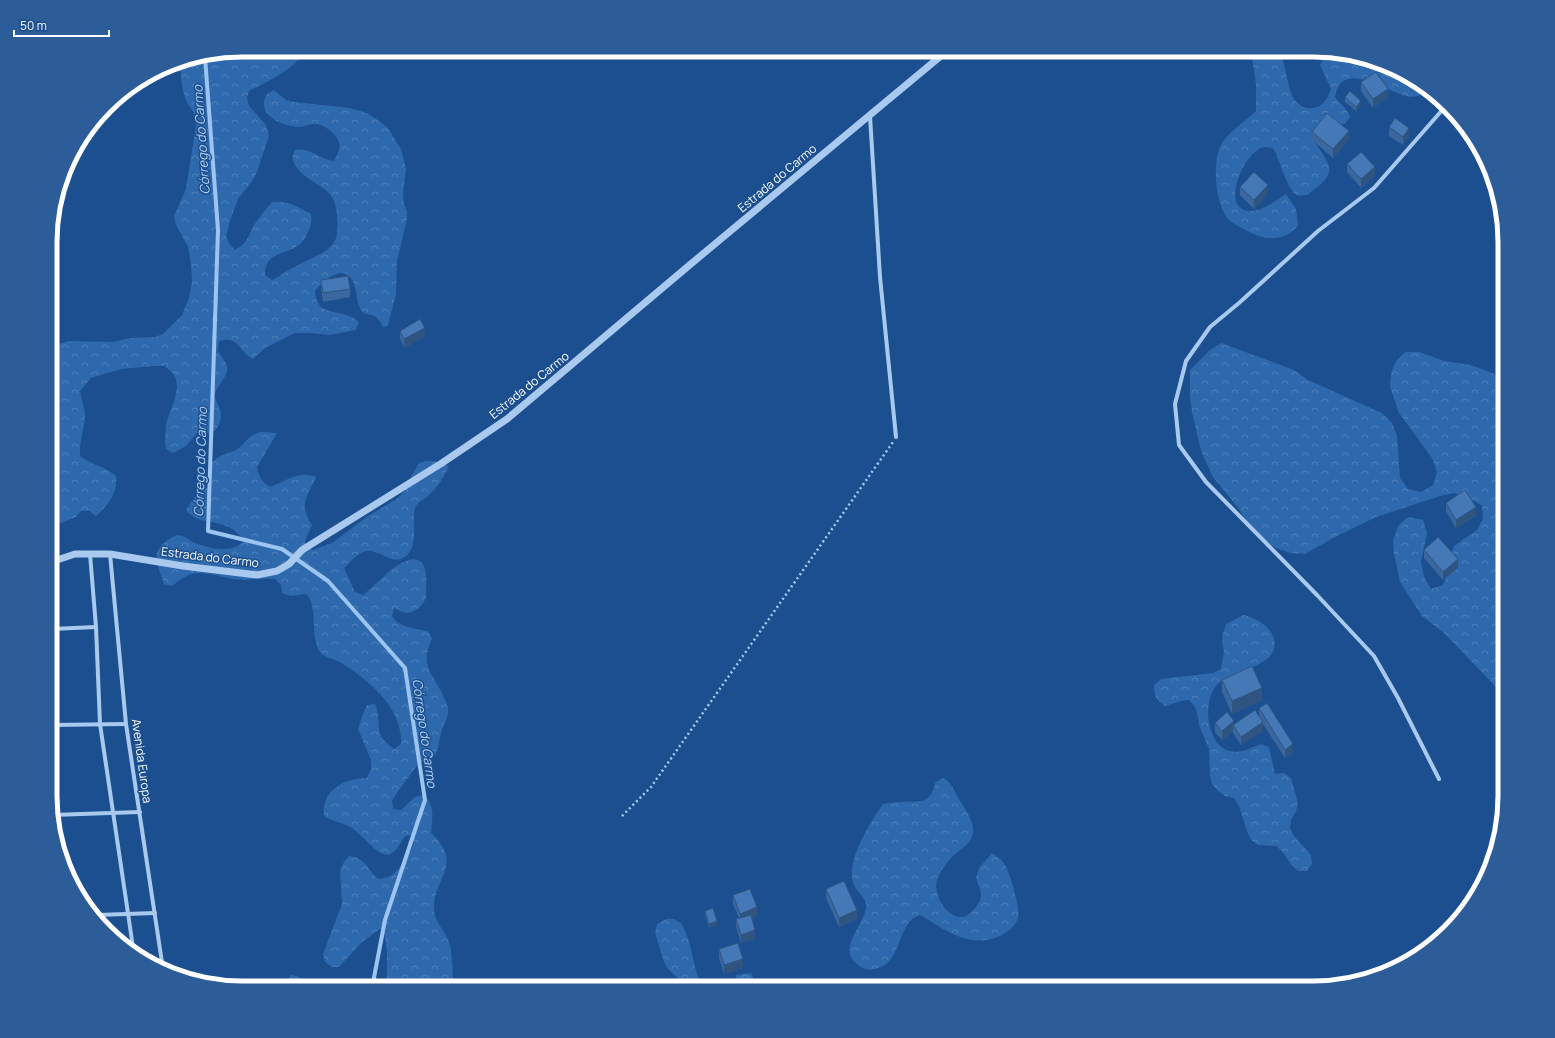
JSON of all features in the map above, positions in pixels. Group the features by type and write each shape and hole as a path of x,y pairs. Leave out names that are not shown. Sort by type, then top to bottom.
{"street":[{"name":"Estrada do Carmo","path":"57,561 75,554 110,554 183,566 257,575 277,571 289,564 302,550 442,463 507,419 698,257 940,57"},
{"path":"1439,779 1398,698 1374,656 1317,595 1206,482 1179,445 1175,404 1186,361 1210,327 1318,232 1374,188 1443,110"},
{"path":"870,116 880,277 896,437"},
{"path":"90,554 96,627 100,724 133,946"},
{"name":"Avenida Europa","path":"110,554 126,724 162,963"},
{"path":"57,629 96,627"},
{"path":"57,725 126,724"},
{"path":"58,815 140,812"},
{"path":"100,915 155,913"}],"path":[{"path":"622,816 651,787 896,437"}],"green space":[{"path":"230,57 301,57 288,69 249,91 247,97 249,106 266,125 269,136 257,172 253,180 238,199 226,237 230,245 235,250 240,247 248,238 253,226 272,202 288,203 311,214 311,224 309,230 300,244 277,255 268,262 265,275 272,280 323,253 331,246 337,236 337,211 332,197 326,190 303,175 295,165 293,154 295,150 306,150 328,160 334,161 338,152 339,144 333,133 320,125 310,124 300,127 293,127 281,123 271,117 264,108 264,101 267,94 274,90 286,100 294,102 350,108 367,113 388,128 401,149 406,169 403,195 404,204 407,211 407,219 397,261 396,294 388,325 383,327 376,317 361,311 355,287 351,279 347,274 342,273 331,277 315,290 316,299 325,309 345,314 359,322 356,330 330,335 295,333 265,348 253,359 248,356 235,342 231,340 219,341 218,351 227,367 226,374 215,394 221,413 220,422 217,428 212,432 197,433 186,446 173,453 166,449 165,441 166,424 177,388 176,379 172,372 164,366 155,366 121,369 91,378 80,391 85,414 80,456 116,476 114,493 108,503 96,516 89,511 81,511 76,517 61,523 57,521 57,345 69,341 113,342 130,338 155,337 163,334 182,315 189,298 192,281 188,247 176,225 174,216 186,189 196,120 186,100 181,68 194,63"},
{"path":"1252,57 1281,57 1292,96 1297,103 1304,107 1313,108 1320,106 1325,102 1331,89 1320,65 1325,57 1361,63 1384,71 1406,82 1424,94 1408,97 1365,80 1355,78 1346,80 1339,86 1335,97 1350,117 1345,124 1326,123 1314,141 1326,159 1329,171 1328,176 1324,181 1307,195 1297,195 1290,188 1273,148 1265,147 1256,151 1248,160 1237,182 1235,193 1237,203 1243,209 1253,211 1266,207 1286,194 1296,209 1298,226 1285,236 1270,238 1255,235 1228,219 1220,203 1216,183 1216,162 1221,145 1232,132 1256,111 1256,84"},
{"path":"1221,343 1294,370 1308,380 1382,413 1392,423 1397,436 1400,478 1408,489 1421,492 1433,485 1437,472 1432,458 1399,413 1390,387 1391,373 1396,361 1405,352 1419,352 1444,361 1471,365 1498,375 1498,688 1444,633 1422,616 1400,582 1394,554 1393,541 1398,526 1408,517 1423,520 1427,533 1421,562 1424,577 1431,589 1443,585 1448,573 1449,559 1454,546 1477,530 1483,519 1482,505 1454,493 1440,496 1376,517 1333,538 1305,554 1290,553 1276,548 1254,532 1239,509 1213,477 1201,451 1192,412 1190,397 1190,370 1210,350"},
{"path":"256,433 277,433 257,467 261,479 267,485 270,487 303,475 316,477 305,501 305,511 312,525 305,541 305,548 313,550 332,543 368,516 397,499 409,486 411,477 419,463 431,461 449,466 443,478 434,489 416,506 414,513 414,541 410,552 406,556 396,560 373,551 368,551 358,555 344,568 355,592 363,595 396,566 402,563 415,559 423,564 425,568 426,599 424,602 416,610 408,613 394,608 392,616 399,623 408,627 429,632 432,639 428,649 427,664 447,704 448,715 441,733 436,754 416,767 392,801 393,809 401,810 415,797 423,795 432,807 431,833 441,844 446,854 447,863 435,898 434,914 447,938 450,947 454,981 387,981 387,953 385,936 380,929 362,942 339,967 332,967 325,962 323,954 342,904 340,871 344,862 349,856 355,857 366,864 378,879 384,878 392,875 399,868 410,853 413,845 412,835 405,836 396,850 389,855 384,854 374,848 352,828 324,816 324,807 330,793 342,783 350,780 367,778 371,769 371,760 358,729 367,705 375,704 382,738 394,749 401,744 400,731 396,718 382,696 351,669 321,653 316,642 312,607 306,594 290,596 282,593 281,585 275,579 234,579 203,573 191,574 172,586 164,584 158,566 158,550 162,545 175,536 180,535 195,543 221,549 233,548 244,541 231,528 201,520 186,511 196,496 211,483 210,469 212,463 219,457 238,449"},
{"path":"1244,615 1257,620 1268,628 1273,636 1275,647 1271,655 1264,661 1222,681 1215,687 1211,695 1209,705 1208,715 1210,726 1213,736 1218,744 1226,750 1238,752 1261,744 1269,747 1275,774 1284,773 1291,778 1298,803 1291,820 1290,828 1294,836 1311,855 1312,864 1307,871 1298,871 1292,866 1282,851 1276,846 1258,845 1251,840 1239,806 1234,798 1225,796 1212,784 1210,776 1209,749 1199,725 1195,707 1189,700 1165,706 1159,702 1154,692 1154,685 1161,679 1213,673 1221,669 1224,651 1222,642 1223,633 1226,624"},
{"path":"943,778 949,782 953,788 973,825 973,829 970,840 950,859 938,877 936,886 942,904 955,916 961,917 968,915 974,910 979,903 981,896 976,878 979,868 992,853 1002,861 1007,869 1017,900 1019,914 1018,918 1011,929 1005,933 992,939 978,941 958,936 944,930 920,915 912,919 907,925 894,955 889,961 883,966 875,969 865,969 856,963 851,957 850,951 850,944 866,908 864,899 855,888 852,876 853,865 860,843 883,804 923,800 931,795 935,783"},
{"path":"666,919 674,919 682,924 689,941 700,981 681,981 668,969 664,962 655,933 657,924"},
{"path":"751,973 755,981 736,981 736,975"},
{"path":"291,975 297,976 304,981 287,981"}],"building":[{"path":"1376,72 1388,89 1373,99 1361,82"},
{"path":"1350,91 1361,101 1356,107 1345,97"},
{"path":"1327,113 1349,131 1333,149 1312,132"},
{"path":"1395,118 1409,128 1403,137 1389,127"},
{"path":"1361,152 1375,167 1361,179 1347,164"},
{"path":"1254,172 1268,185 1254,200 1240,187"},
{"path":"348,276 350,289 323,293 321,280"},
{"path":"420,319 425,328 404,339 400,331"},
{"path":"1465,490 1476,507 1456,520 1446,503"},
{"path":"1438,537 1458,559 1443,572 1424,550"},
{"path":"1252,666 1262,688 1232,701 1222,680"},
{"path":"1267,703 1293,744 1285,750 1259,708"},
{"path":"1255,710 1263,722 1241,737 1233,725"},
{"path":"1227,712 1234,721 1222,731 1215,723"},
{"path":"844,881 857,910 839,918 826,889"},
{"path":"750,889 757,907 740,914 733,895"},
{"path":"713,908 717,921 709,924 705,911"},
{"path":"751,915 755,930 741,935 736,919"},
{"path":"738,943 743,959 724,965 719,949"}],"waterway":[{"name":"Córrego do Carmo","path":"205,61 218,230 208,531 282,549 328,581 405,668 425,800 385,920 373,981"}]}
